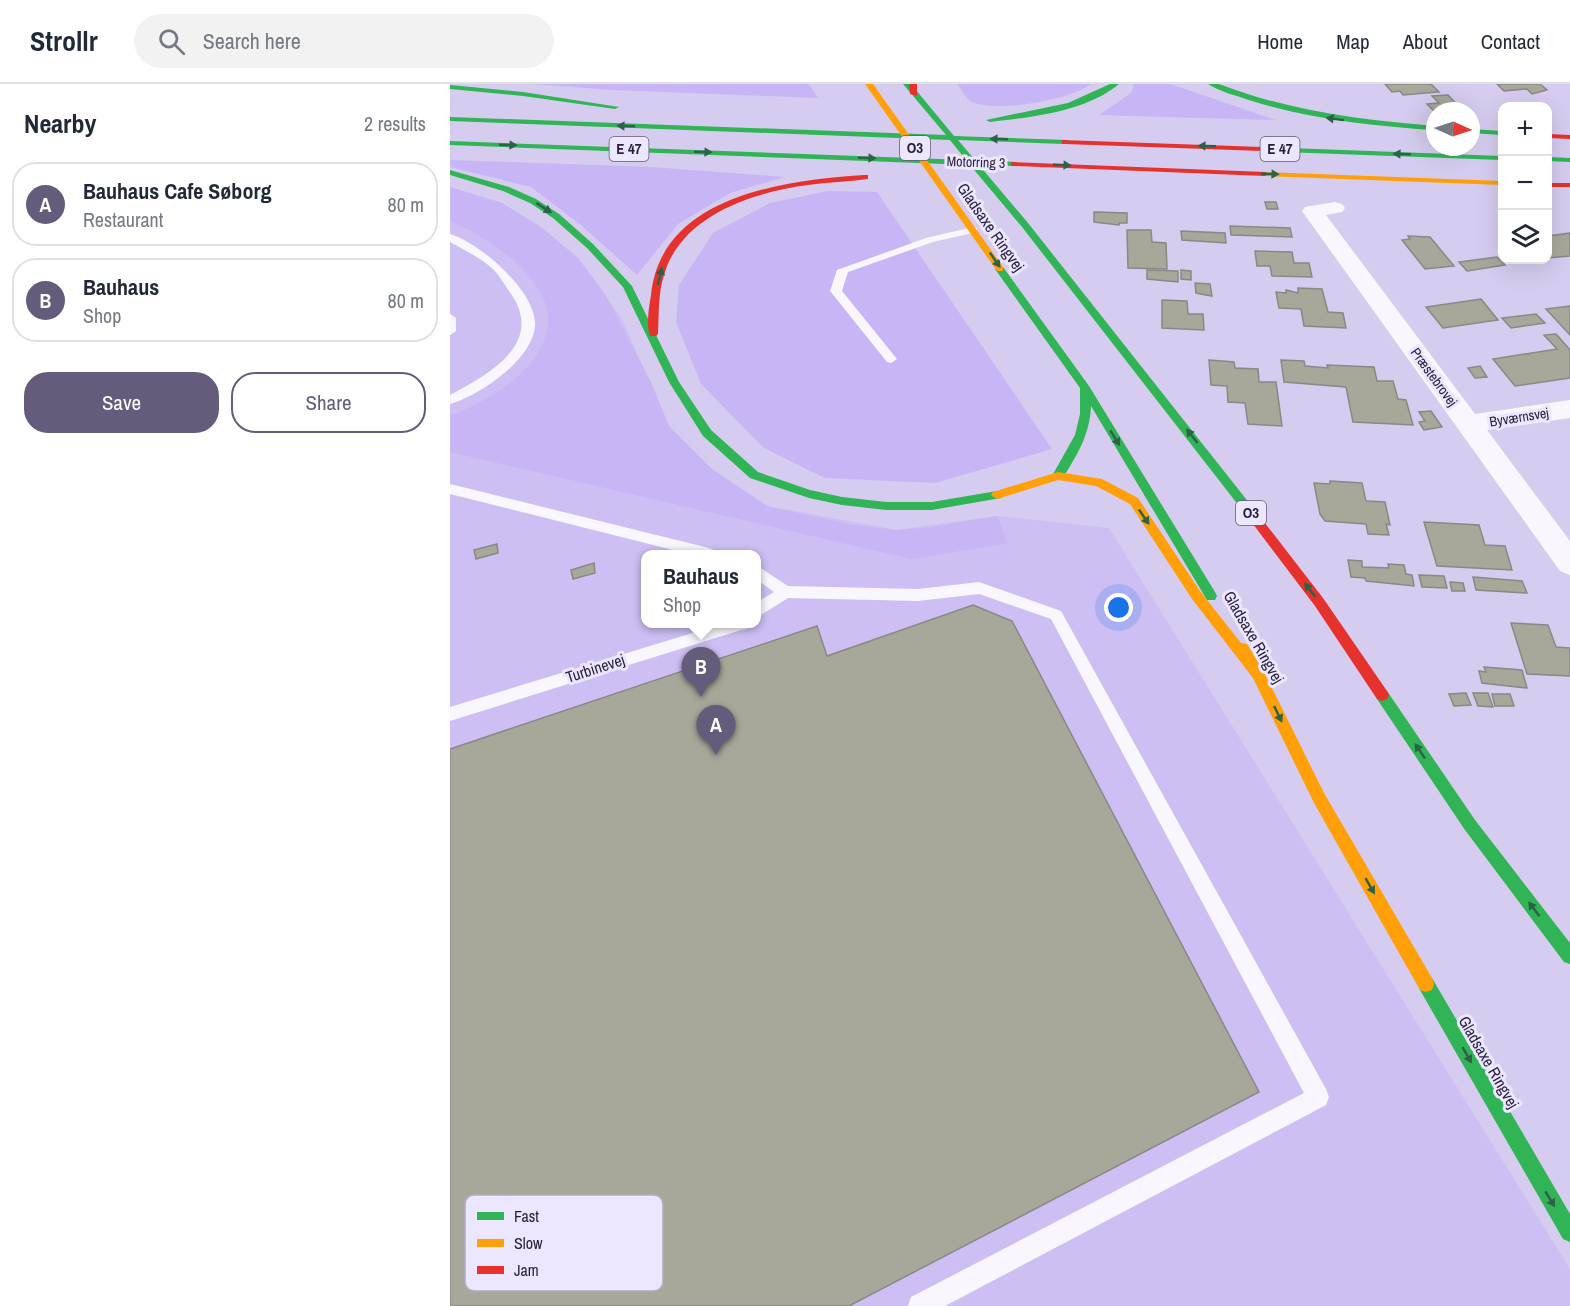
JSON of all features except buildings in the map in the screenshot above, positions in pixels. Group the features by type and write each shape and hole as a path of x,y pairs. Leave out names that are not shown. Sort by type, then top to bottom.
{"main road":[{"name":"Gladsaxe Ringvej","path":"869,84 1085,388 1258,674 1319,798 1570,1232"},
{"path":"1060,123 984,120 1077,105 1100,95 1115,84"},
{"path":"1212,84 1275,108 1326,118 1426,127"},
{"path":"450,87 626,108 461,102"},
{"name":"Gladsaxe Ringvej","path":"911,87 1025,225 1192,435 1319,602 1470,825 1570,956"},
{"path":"871,117 954,119"},
{"name":"Motorring 3","path":"450,119 1498,158"},
{"path":"1480,132 1498,133"},
{"path":"1341,133 1426,137"},
{"path":"1552,137 1570,140"},
{"path":"1480,138 1498,139"},
{"path":"1552,141 1570,140"},
{"name":"Motorring 3","path":"450,143 1498,183"},
{"path":"1552,159 1570,160"},
{"path":"450,172 506,189 533,201 556,216 591,246 627,286 653,334 674,382 707,433 754,474 809,494 886,506 932,506 1005,494 1058,476 1098,482 1134,501 1196,595 1258,674"},
{"path":"653,334 658,278 663,264 676,245 693,227 724,207 751,195 781,186 827,178 882,177"},
{"path":"915,178 950,179"},
{"path":"974,180 1010,181"},
{"path":"1224,186 1413,191 1498,189"},
{"path":"1552,186 1570,186"},
{"path":"1058,476 1078,447 1088,417 1085,388"}],"street":[{"name":"Præstebrovej","path":"1335,208 1312,211 1570,563"},
{"name":"Byværnsvej","path":"1469,424 1570,409"}],"lane":[{"path":"891,359 836,291 843,270 930,240 973,230"},
{"path":"450,237 496,267 524,303 529,326 518,353 492,378 450,400"},
{"path":"450,318 450,331"},
{"path":"450,489 689,550"},
{"path":"761,575 785,592 918,595 979,588 1056,615 1318,1097 920,1306"},
{"path":"761,609 785,592"},
{"name":"Turbinevej","path":"450,714 728,628"}],"shaded area":[{"path":"533,84 809,84 818,98 612,90"},
{"path":"957,84 1091,84 1081,90 1051,100 998,106 972,102"},
{"path":"1134,84 1170,84 1276,120 1099,115 1131,93"},
{"path":"450,160 652,167 785,177 730,193 678,224 637,275 581,225 531,187 450,167"},
{"path":"450,187 502,203 541,227 578,258 622,319 669,426 712,469 767,506 897,530 997,516 1109,528 1570,1269 1570,1306 450,1306"},
{"path":"450,187 502,203 541,227 578,258 605,294 651,382 669,426 712,469 767,506 847,524 897,530 932,527 997,516 1008,543 911,559 450,452 450,416 499,391 528,366 539,351 546,335 548,317 545,301 537,286 511,258 479,236 450,221"},
{"path":"828,191 877,192 1052,449 935,483 825,478 764,448 701,384 676,322 679,285 713,233 770,203"}],"traffic: fast":[{"path":"907,84 1025,225 1257,521"},
{"path":"990,120 1039,113 1070,105 1115,84"},
{"path":"1212,84 1294,110 1350,120 1426,127"},
{"path":"450,87 523,94 615,107"},
{"path":"450,119 1065,142"},
{"path":"1480,132 1498,133"},
{"path":"450,143 1014,164"},
{"path":"1262,149 1498,158"},
{"path":"1552,159 1570,160"},
{"path":"450,172 506,189 533,201 556,216 590,246 627,286 674,382 707,433 754,475 809,494 842,501 886,506 932,506 997,495"},
{"path":"1000,269 1085,388 1211,596"},
{"path":"1058,476 1081,435 1085,414 1085,388"},
{"path":"1382,695 1470,825 1570,956"},
{"path":"1426,984 1570,1232"}],"traffic: slow":[{"path":"869,84 1000,269"},
{"path":"1265,174 1498,183"},
{"path":"997,495 1058,476 1098,482 1134,501 1196,595 1258,674"},
{"path":"1242,648 1258,674 1319,798 1426,984"}],"traffic: jam":[{"path":"913,84 914,94"},
{"path":"1552,136 1570,137"},
{"path":"1065,142 1262,149"},
{"path":"1014,164 1265,174"},
{"path":"653,334 656,291 662,266 678,241 698,221 722,206 778,187 865,177"},
{"path":"1552,185 1570,185"},
{"path":"1257,521 1319,602 1382,695"}],"place":[{"name":"Bauhaus","path":"701,697"},
{"name":"Bauhaus Cafe Søborg","path":"716,755"}]}
